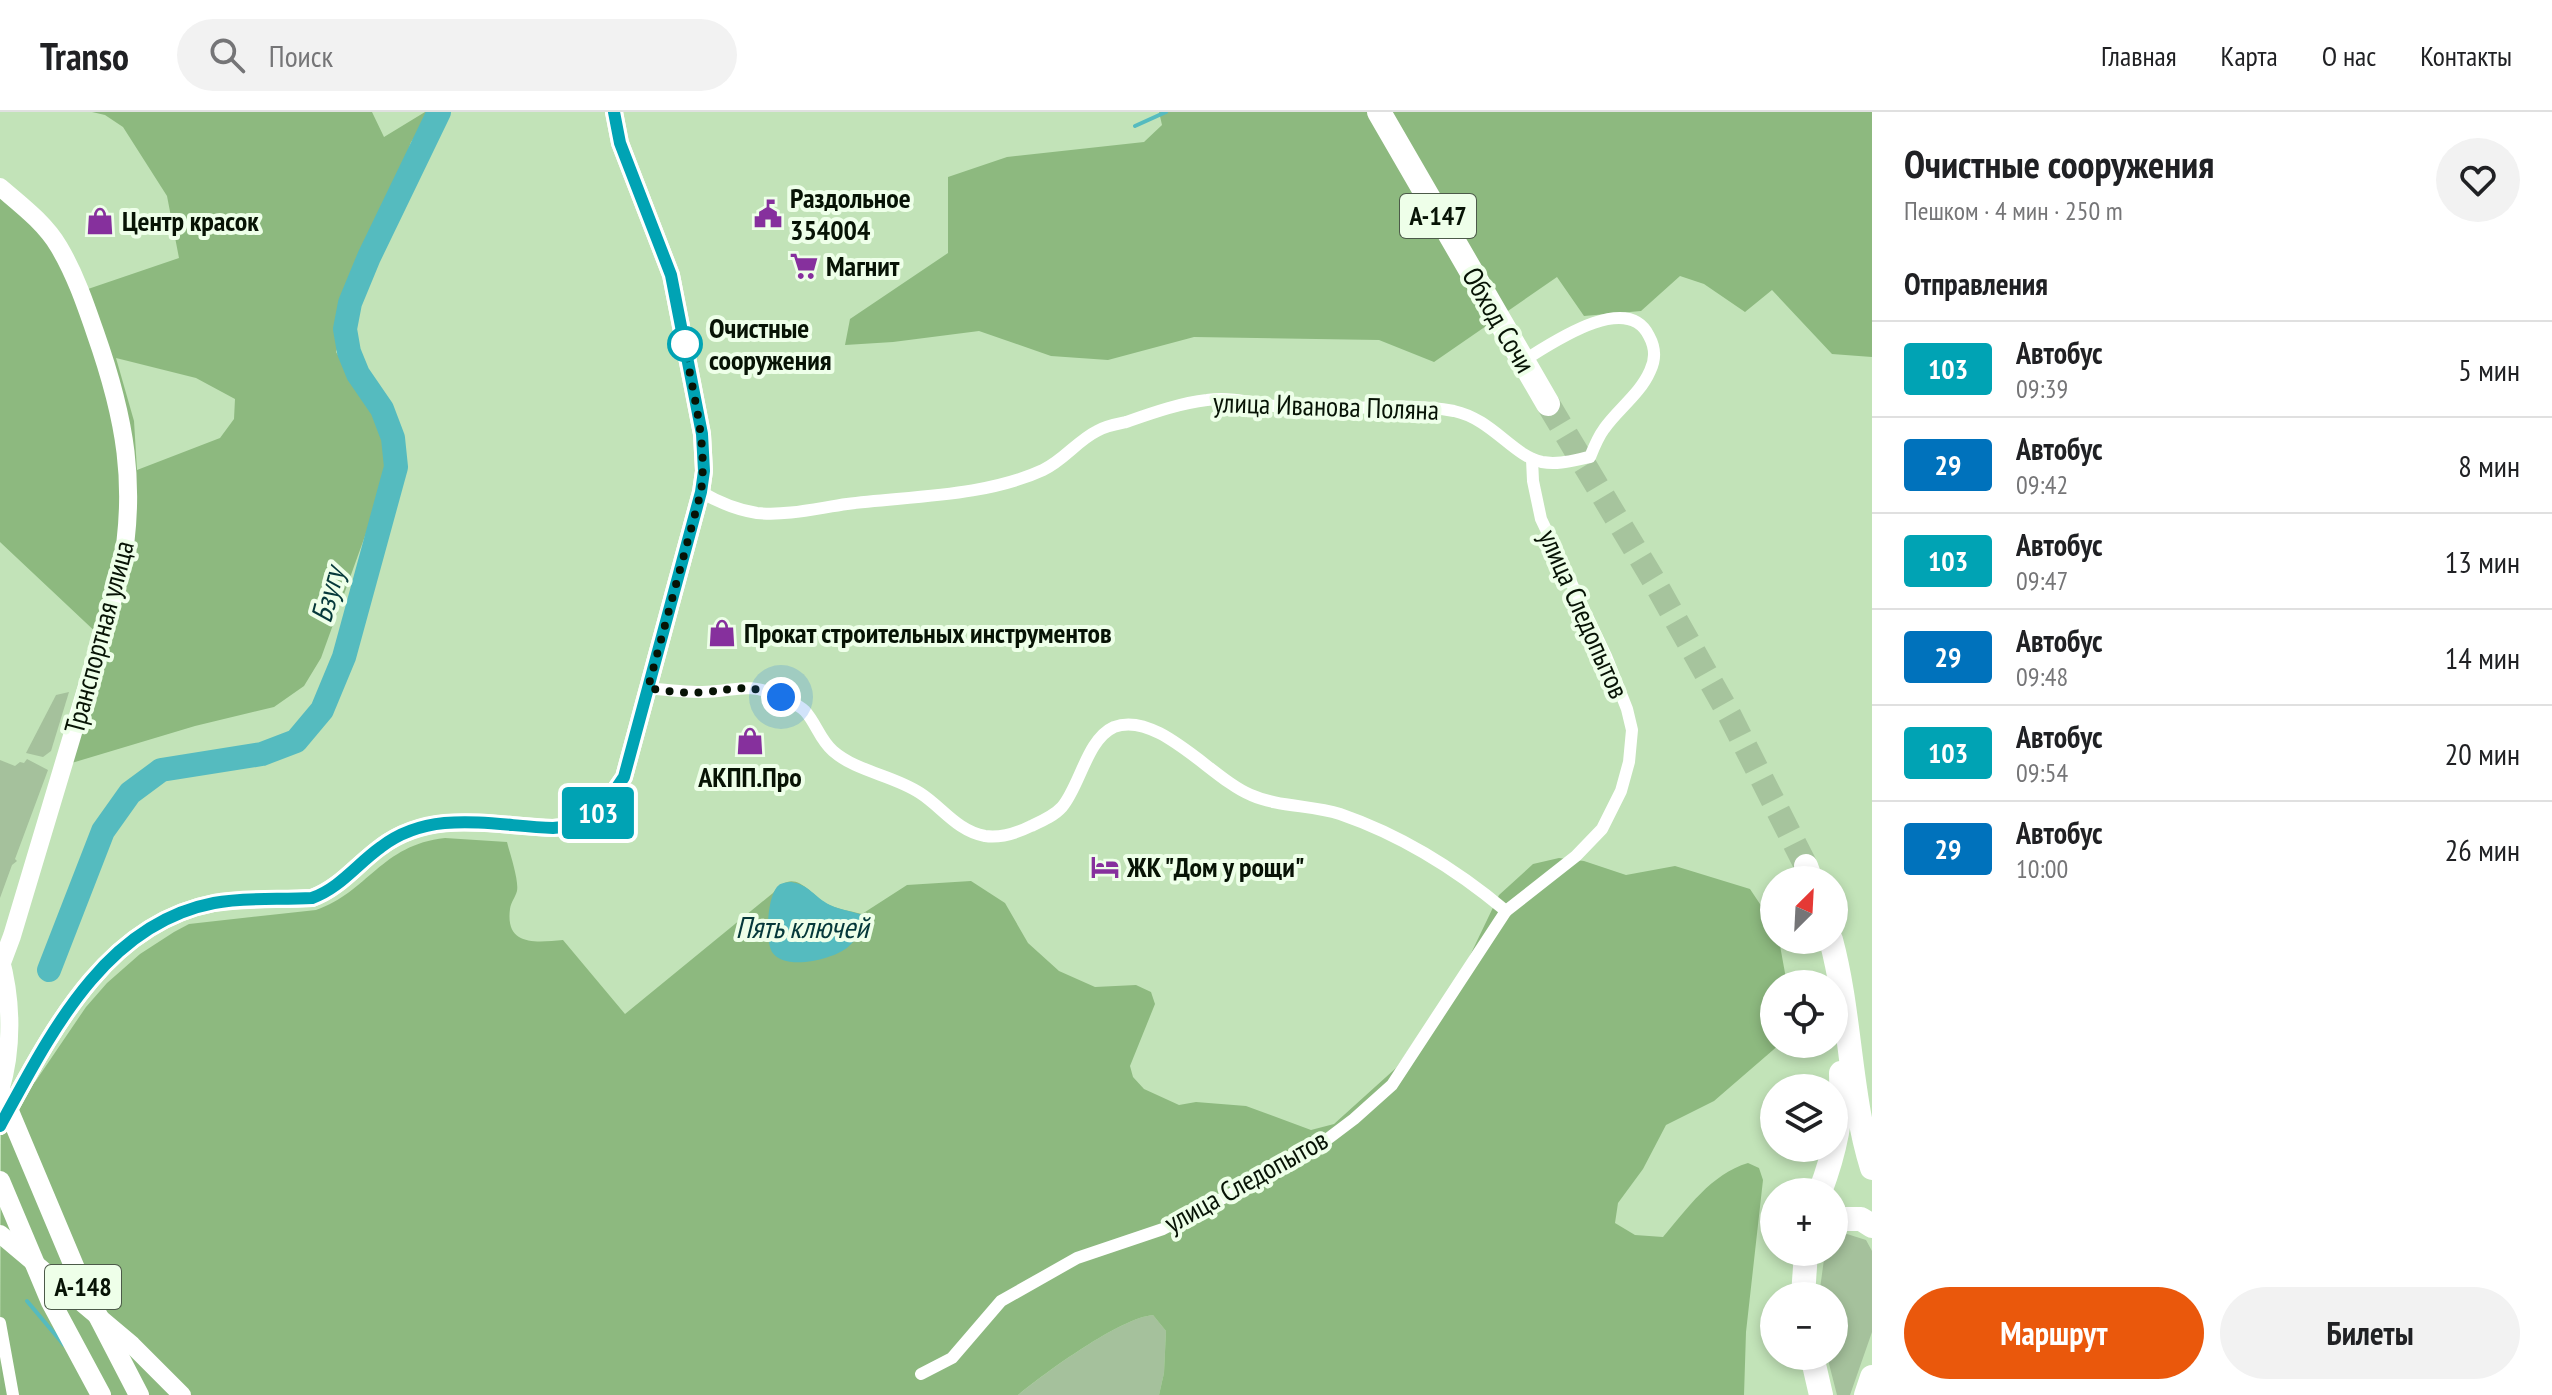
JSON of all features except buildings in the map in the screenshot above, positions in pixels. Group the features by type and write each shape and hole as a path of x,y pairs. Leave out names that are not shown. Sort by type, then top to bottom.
{"highway":[{"name":"Обход Сочи","path":"1379,112 1548,404"},
{"path":"1834,954 1843,993 1856,1093 1872,1168"},
{"path":"1825,1178 1841,1117 1839,1058"},
{"path":"1848,1217 1861,1219 1872,1226"},
{"path":"1815,1370 1821,1395"},
{"path":"1866,1395 1872,1377"}],"main road":[{"name":"А-148","path":"0,1091 82,1285 139,1395"},
{"name":"А-148","path":"0,1181 51,1302 101,1395"}],"street":[{"path":"0,1126 40,1051 70,1007 96,975 139,935 158,923 187,910 216,903 312,898 327,892 379,848 419,826 440,822 553,828 585,823 604,807 624,777 701,492 704,471 702,434 673,283 620,143 614,112"},
{"name":"Транспортная улица","path":"0,187 33,215 58,245 78,282 120,416 129,469 128,537 120,576 0,968"},
{"path":"1523,361 1580,327 1611,319 1638,323 1646,330 1654,352 1653,367 1645,381 1603,430 1590,457 1558,463 1532,459"},
{"name":"улица Иванова Поляна","path":"701,492 745,510 782,513 914,500 1010,481 1062,459 1096,431 1209,399 1231,398 1295,408 1383,405 1457,412 1489,426 1532,459"},
{"name":"улица Следопытов","path":"921,1374 952,1358 1001,1301 1077,1258 1163,1229 1305,1156 1354,1119 1392,1085 1506,911 1576,856 1602,829 1621,791 1629,762 1632,730 1606,656 1541,519 1532,459"},
{"path":"648,688 704,692 741,686 761,689 781,697 805,711 821,737 845,759 920,792 964,828 997,837 1024,830 1052,816 1067,799 1099,741 1112,728 1126,725 1140,727 1170,738 1233,785 1253,796 1339,814 1405,842 1482,890 1506,911"},
{"name":"А-148","path":"0,957 9,998 6,1063 0,1091"},
{"path":"0,1234 132,1345 182,1395"},
{"path":"0,1323 13,1395"}],"green space":[{"path":"92,112 372,112 384,137 425,112 433,112 411,142 336,352 396,450 321,658 304,686 274,707 195,726 65,765 101,637 0,542 0,179 88,289 179,258 167,196 123,127 105,115","holes":["116,358 196,378 235,399 234,419 220,438 137,470 134,421"]},
{"path":"1159,112 1872,112 1872,357 1832,354 1772,290 1745,312 1704,284 1680,276 1641,311 1584,316 1557,277 1434,362 1379,340 1194,337 1108,360 1051,356 979,331 845,345 850,319 948,253 948,177 1007,157 1144,142 1162,125"},
{"path":"69,692 51,751 43,757 26,753 56,695"},
{"path":"27,759 48,770 15,859 17,861 12,865 0,898 0,760 15,766"},
{"path":"445,838 507,842 517,886 510,909 513,930 525,940 563,940 625,1014 787,882 800,884 829,905 862,914 907,885 971,881 1005,903 1028,943 1059,971 1095,987 1136,985 1151,992 1155,1004 1130,1066 1133,1077 1144,1089 1179,1105 1196,1102 1246,1106 1311,1130 1334,1124 1396,1068 1464,968 1499,895 1533,864 1559,858 1584,861 1626,875 1675,866 1750,889 1760,904 1760,954 1782,954 1784,970 1760,970 1760,1058 1764,1058 1714,1101 1666,1125 1643,1169 1618,1203 1615,1223 1635,1235 1663,1237 1722,1175 1748,1163 1759,1168 1762,1178 1746,1332 1744,1395 1159,1395 1164,1373 1166,1331 1153,1315 1139,1318 1103,1336 1064,1360 1018,1395 0,1395 1,1135 27,1084 35,1082 86,1007 107,983 140,954 174,932 189,924 316,910 349,892 390,859 423,842"},
{"path":"1848,1234 1866,1240 1872,1251 1872,1332 1850,1395 1837,1395 1831,1370 1848,1370 1848,1282 1821,1282 1823,1266 1848,1266"},
{"path":"1153,1315 1166,1331 1164,1373 1159,1395 1018,1395 1064,1360 1103,1336 1139,1318"}],"water":[{"name":"Пять ключей","path":"791,882 803,886 830,905 867,917 869,922 848,947 832,956 810,962 778,958 770,946 770,907 779,885"}],"waterway":[{"name":"Бзугу","path":"49,970 103,831 130,793 161,770 262,754 296,741 322,710 344,657 396,467 393,438 382,409 358,374 349,352 345,329 350,303 439,112"},
{"path":"1135,126 1166,112"},
{"path":"27,1301 64,1345"}],"tunnel":[{"path":"1548,404 1730,716 1806,866"}],"bus line":[{"name":"103","path":"0,1126 40,1051 70,1007 121,949 158,923 187,910 216,903 312,898 327,892 379,848 419,826 440,822 553,828 585,823 604,807 624,777 701,492 704,471 702,434 671,275 620,143 614,112"}],"place":[{"name":"Раздольное 354004","path":"768,214"},
{"name":"Центр красок","path":"100,221"},
{"name":"Магнит","path":"804,266"},
{"name":"Очистные сооружения","path":"685,344"},
{"name":"Прокат строительных инструментов","path":"722,633"},
{"name":"АКПП.Про","path":"750,741"},
{"name":"ЖК \"Дом у рощи\"","path":"1105,867"}],"route":[{"path":"685,344 702,434 704,471 648,688 704,692 741,686 761,689 781,697"}]}
